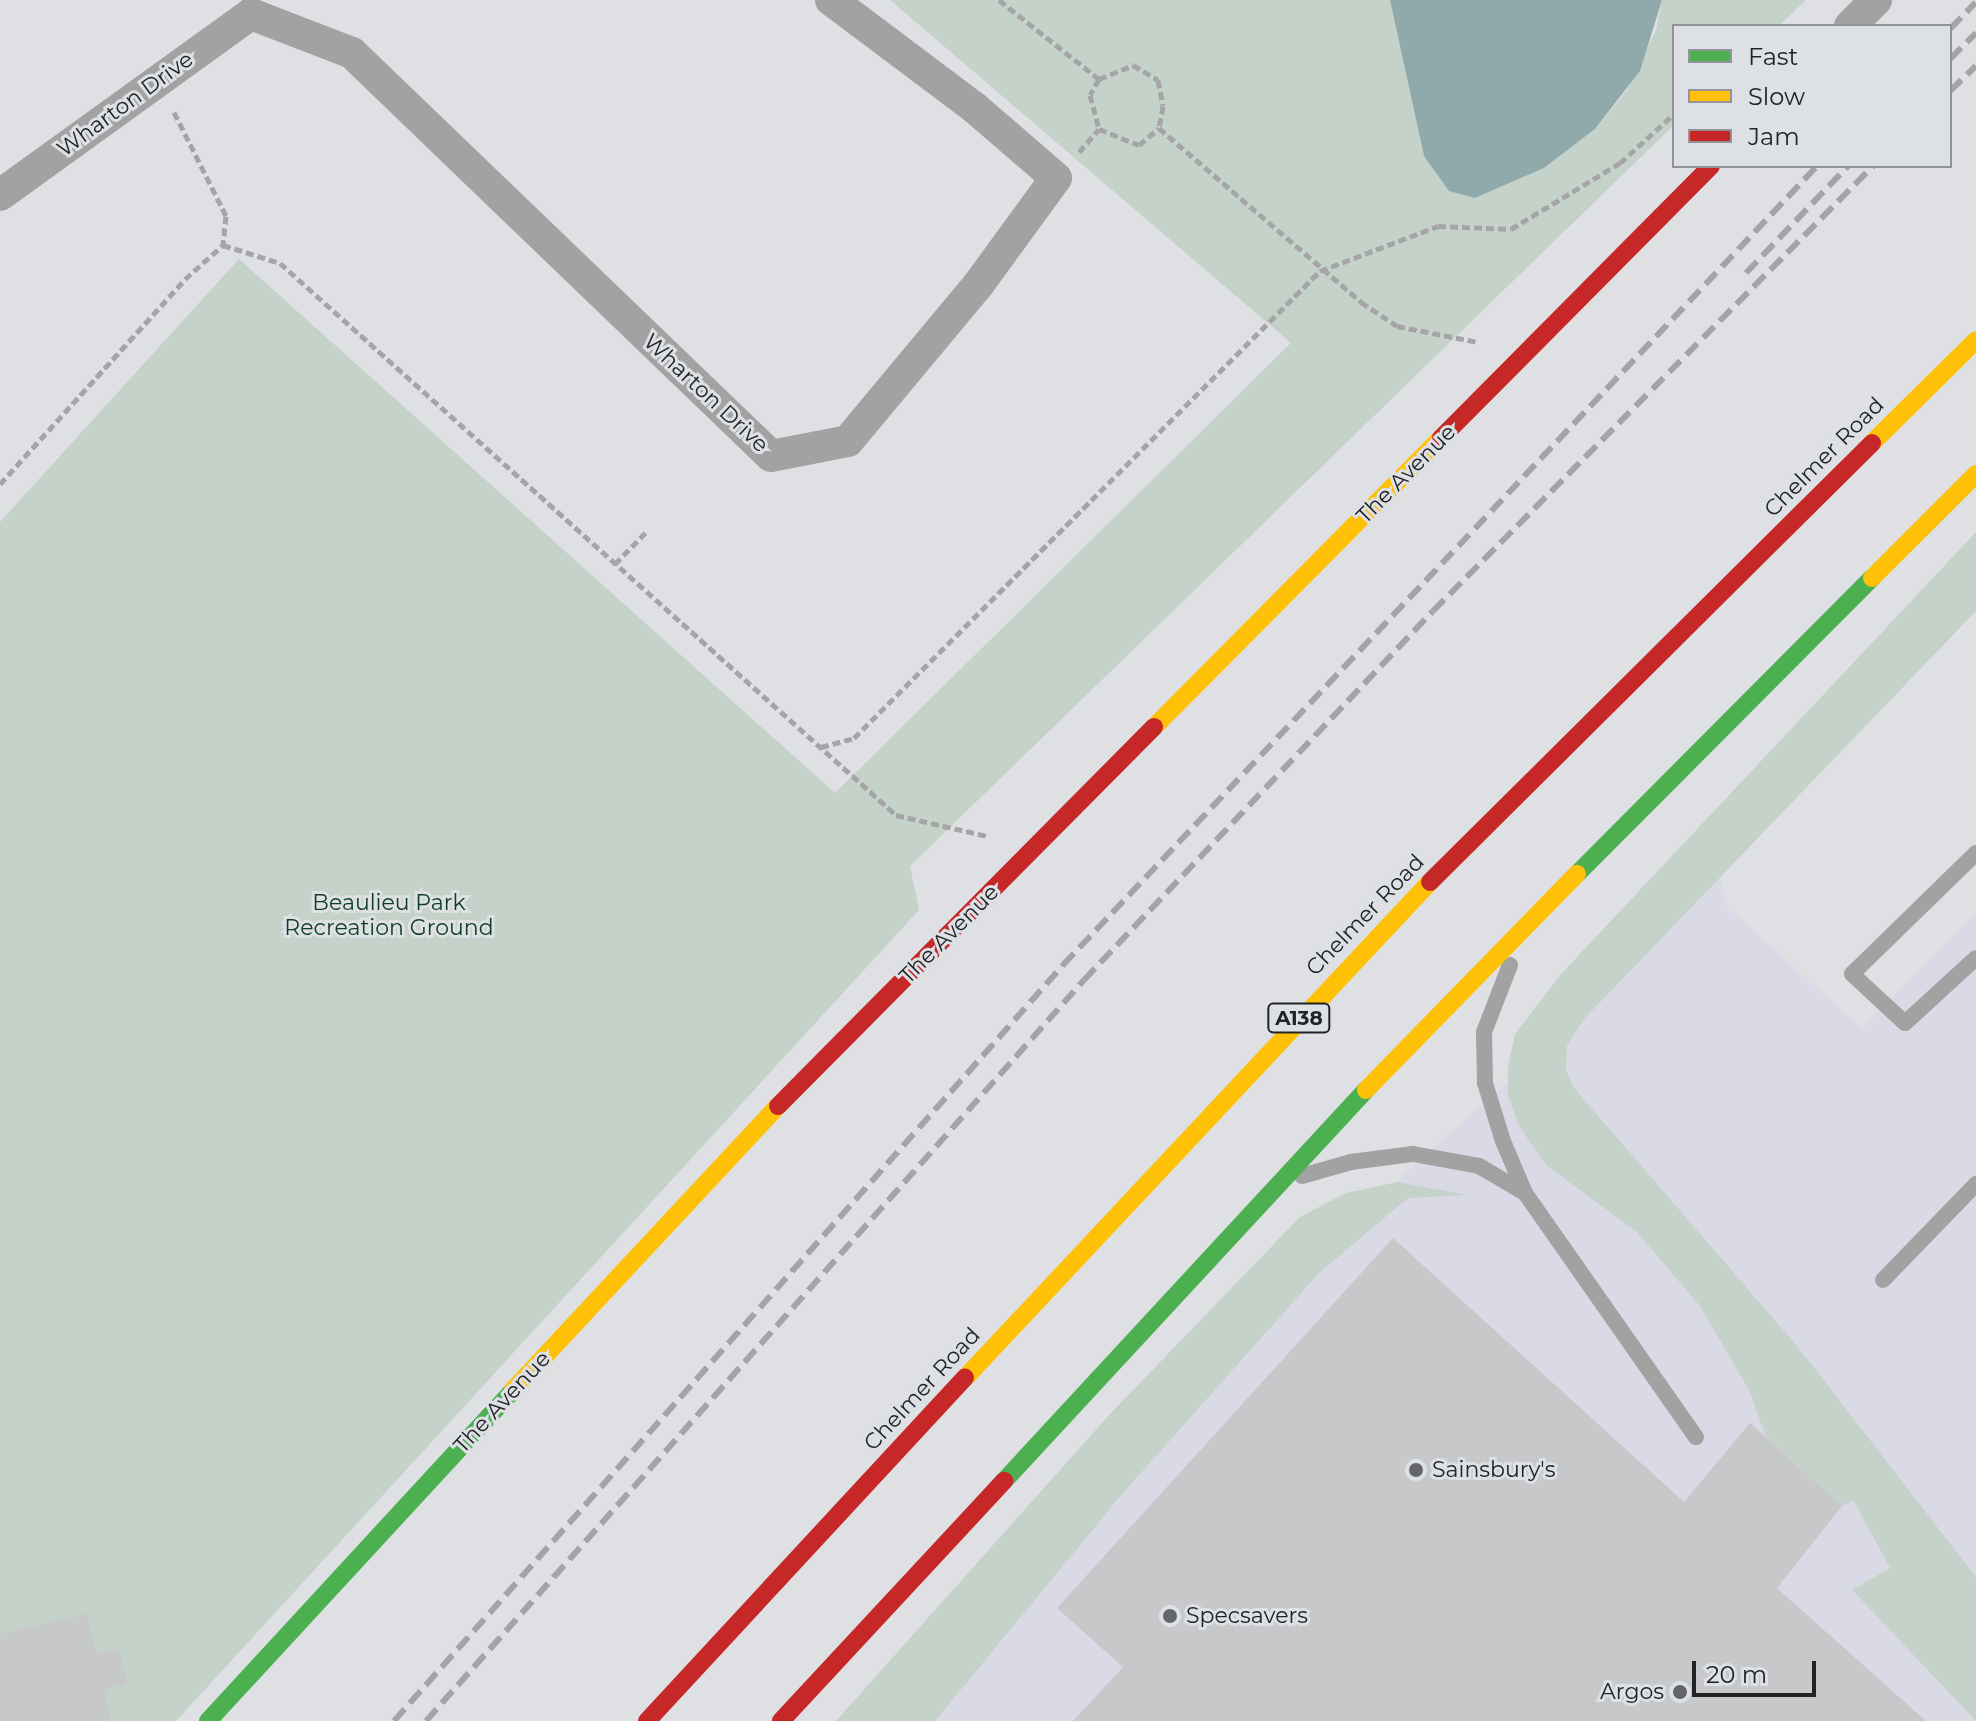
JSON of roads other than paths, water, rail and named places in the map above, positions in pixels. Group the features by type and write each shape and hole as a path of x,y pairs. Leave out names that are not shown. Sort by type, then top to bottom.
{"main road":[{"name":"The Avenue","path":"208,1721 727,1158 1709,168"},
{"name":"Chelmer Road","path":"647,1721 1361,951 1976,340"},
{"path":"781,1721 1544,904 1976,474"}],"street":[{"name":"Wharton Drive","path":"0,195 251,7 352,53 771,456 848,441 978,285 1056,178 975,108 831,0"},
{"path":"1852,24 1876,0"}],"lane":[{"path":"1976,853 1852,974 1905,1023 1976,958"},
{"path":"1544,904 1501,981 1484,1032 1485,1083 1525,1193 1696,1437"},
{"path":"1282,1182 1351,1162 1413,1154 1479,1166 1525,1193"},
{"path":"1883,1280 1976,1184"}],"water":[{"path":"1390,0 1662,0 1640,71 1595,129 1544,168 1475,198 1449,191 1424,156"}],"railway":[{"path":"1952,27 1976,2"},
{"path":"1952,57 1976,33"},
{"path":"1952,89 1976,66"},
{"path":"394,1721 1063,965 1815,168"},
{"path":"1746,273 1846,168"},
{"path":"426,1721 1084,980 1433,611 1871,168"}],"place":[{"name":"Sainsbury's","path":"1416,1470"},
{"name":"Specsavers","path":"1170,1616"},
{"name":"Argos","path":"1680,1692"}],"park label":[{"name":"Beaulieu Park Recreation Ground","path":"389,914"}]}
